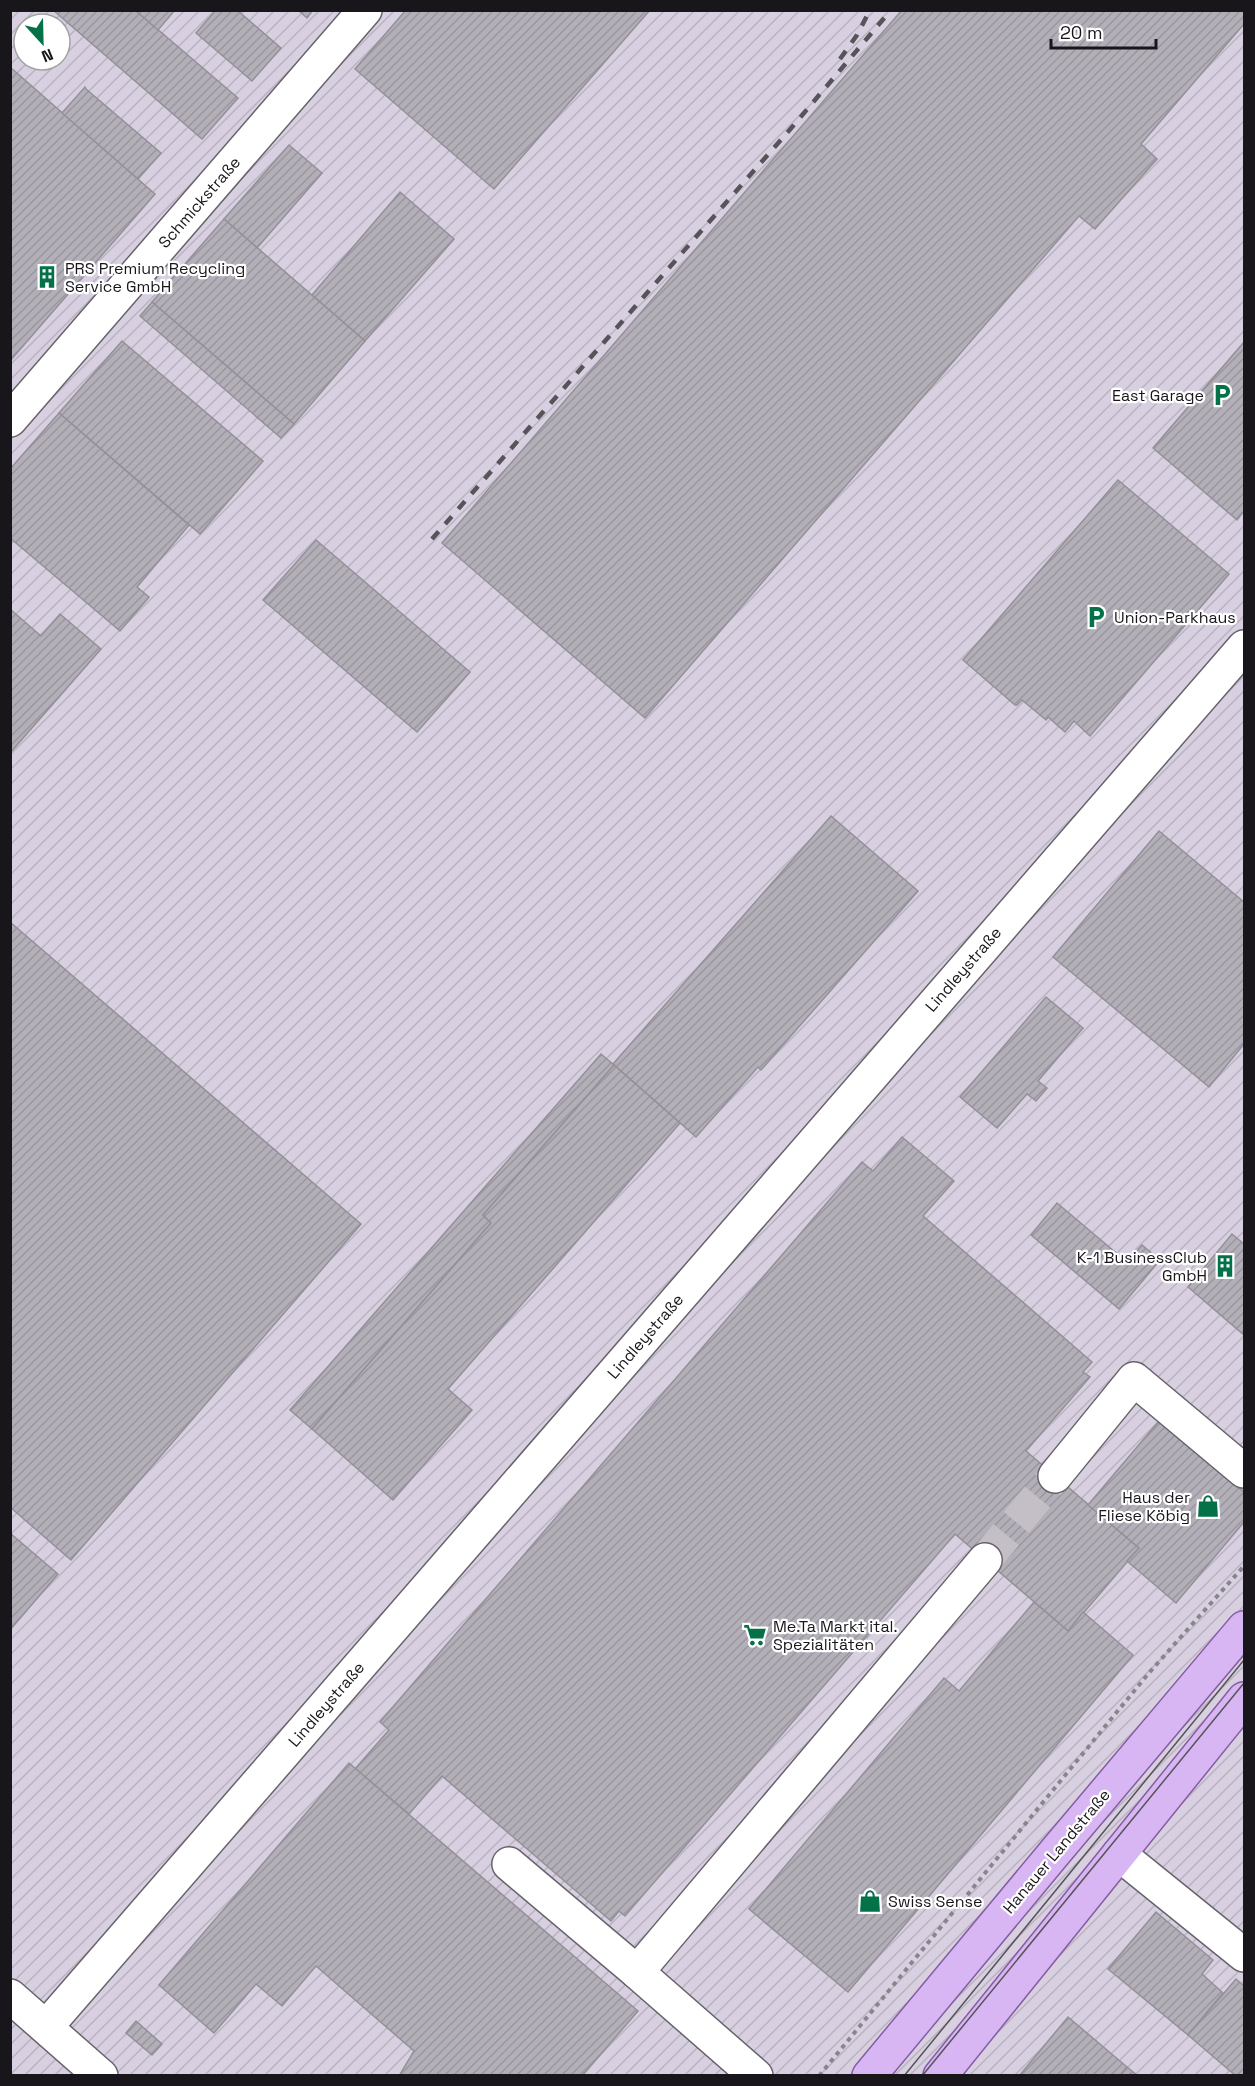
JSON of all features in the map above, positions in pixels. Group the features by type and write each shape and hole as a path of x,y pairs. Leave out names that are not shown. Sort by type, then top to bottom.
{"main road":[{"name":"Hanauer Landstraße","path":"869,2076 1245,1628"},
{"path":"940,2076 1245,1699"}],"street":[{"name":"Schmickstraße","path":"10,420 365,10"},
{"name":"Lindleystraße","path":"46,2027 1245,646"},
{"path":"1055,1476 1134,1379 1245,1471"},
{"path":"637,1972 985,1560"},
{"path":"1119,1854 1245,1955"},
{"path":"509,1864 756,2076"},
{"path":"10,1996 101,2076"}],"path":[{"path":"819,2076 1148,1674 1245,1566"}],"shaded area":[{"path":"11,11 1244,11 1244,2075 11,2076"}],"building":[{"path":"53,10 135,10 238,98 202,139 72,26 72,12"},
{"path":"135,10 175,10 158,30"},
{"path":"216,10 237,10 281,48 252,81 196,33"},
{"path":"298,10 313,10 307,18"},
{"path":"406,10 650,10 494,189 355,69"},
{"path":"902,10 1244,10 1244,24 1141,144 1157,159 1095,229 1079,216 645,718 442,543"},
{"name":"PRS Premium Recycling Service GmbH","path":"10,67 12,72 16,72 155,194 10,361"},
{"path":"85,87 161,153 138,179 62,113"},
{"path":"289,145 322,173 257,248 224,219"},
{"path":"400,192 454,239 365,341 312,295"},
{"path":"224,219 365,341 294,424 152,302"},
{"path":"152,302 294,424 281,438 140,316"},
{"path":"122,341 263,461 200,534 59,413"},
{"name":"East Garage","path":"1244,342 1244,511 1237,520 1153,448"},
{"path":"59,413 189,525 137,587 149,597 120,631 10,538 10,469"},
{"name":"Union-Parkhaus","path":"1118,480 1229,574 1090,736 1074,721 1065,732 1048,717 1046,720 1022,700 1015,705 963,660"},
{"path":"316,540 470,672 417,732 263,600"},
{"path":"10,609 41,636 60,614 101,649 10,753"},
{"path":"831,816 918,891 761,1070 758,1067 696,1137 613,1064"},
{"path":"1159,831 1244,902 1244,1044 1209,1087 1053,957"},
{"path":"10,922 361,1224 71,1560 10,1507"},
{"path":"1046,997 1083,1028 1038,1081 1047,1088 1036,1101 1027,1094 997,1128 960,1097"},
{"path":"601,1054 614,1065 483,1215 491,1223 312,1429 290,1410"},
{"path":"614,1065 680,1123 448,1389 472,1410 393,1500 312,1429 491,1223 483,1215"},
{"path":"902,1137 954,1181 923,1216 1092,1362 1083,1372 1090,1377 1026,1451 1139,1548 1068,1631 955,1534 625,1916 619,1911 611,1921 442,1776 409,1814 355,1769 389,1730 380,1722 862,1162 873,1171"},
{"path":"1057,1203 1127,1262 1142,1245 1160,1260 1119,1309 1031,1235"},
{"name":"K-1 BusinessClub GmbH","path":"1232,1234 1244,1244 1244,1335 1188,1287"},
{"path":"1159,1421 1244,1492 1244,1522 1176,1603 1127,1561 1139,1548 1088,1505"},
{"path":"10,1533 58,1574 10,1630"},
{"path":"1034,1602 1068,1631 1083,1612 1133,1655 848,1992 749,1909 944,1678 959,1691"},
{"path":"349,1763 638,2011 582,2076 399,2076 414,2051 316,1966 282,2006 256,1984 214,2033 159,1985"},
{"path":"1156,1912 1213,1960 1202,1974 1223,1993 1188,2035 1108,1969"},
{"path":"1236,1979 1244,1986 1244,2076 1236,2076 1188,2035"},
{"path":"1068,2017 1127,2067 1120,2076 1019,2076"},
{"path":"136,2021 162,2044 152,2055 126,2033"},
{"path":"1127,2067 1138,2076 1120,2076"}],"tunnel":[{"path":"985,1560 1055,1476"}],"tram line":[{"path":"904,2076 1244,1660"},
{"path":"922,2076 1244,1683"}],"railway":[{"path":"840,59 857,35 870,10"},
{"path":"432,539 793,126 891,10"}],"place":[{"name":"PRS Premium Recycling Service GmbH","path":"47,277"},
{"name":"East Garage","path":"1222,395"},
{"name":"Union-Parkhaus","path":"1096,617"},
{"name":"K-1 BusinessClub GmbH","path":"1225,1266"},
{"name":"Haus der Fliese Köbig","path":"1208,1506"},
{"name":"Me.Ta Markt ital. Spezialitäten","path":"755,1635"},
{"name":"Swiss Sense","path":"870,1901"}]}
